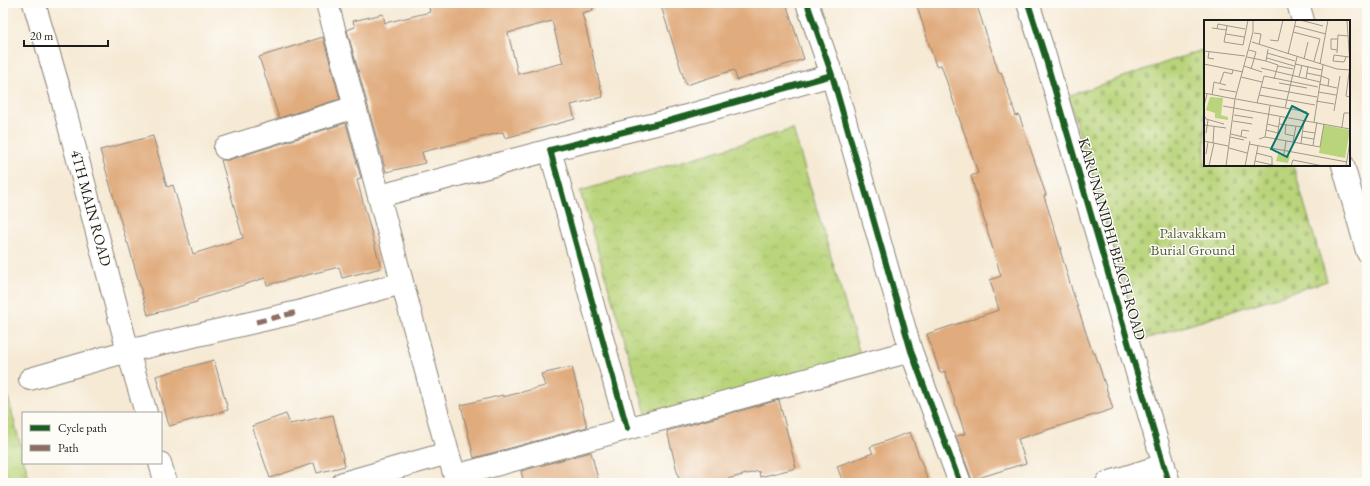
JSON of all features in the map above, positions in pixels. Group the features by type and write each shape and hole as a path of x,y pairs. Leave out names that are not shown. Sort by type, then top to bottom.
{"street":[{"name":"4TH MAIN ROAD","path":"34,3 61,95 128,351 146,412"},
{"path":"807,3 832,75 911,351 960,483"},
{"name":"KARUNANIDHI BEACH ROAD","path":"1028,3 1046,60 1166,474"},
{"path":"1298,3 1303,20"},
{"path":"330,4 355,107 456,479 627,428 911,351"},
{"path":"380,196 550,150 672,120 832,75"},
{"path":"226,148 355,107"},
{"path":"550,150 627,428"},
{"path":"1343,166 1367,251"},
{"path":"30,378 128,351 298,312 402,283"},
{"path":"343,483 448,453"},
{"path":"160,464 166,483"},
{"path":"1107,483 1166,474"}],"green space":[{"name":"Palavakkam Burial Ground","path":"1204,49 1204,166 1293,166 1327,281 1142,340 1068,96"},
{"path":"793,129 862,361 649,424 580,191"},
{"path":"3,378 22,451 22,464 25,464 30,483 3,483"}],"building":[{"path":"428,3 592,3 593,10 582,13 603,97 571,105 575,119 505,138 503,132 422,152 425,163 386,172 347,30 355,27 353,21 383,14 385,23 430,12","holes":["552,21 563,63 518,74 508,33"]},
{"path":"660,3 786,3 804,59 737,80 734,70 686,85"},
{"path":"916,3 976,3 999,73 1001,72 1016,116 1019,115 1046,195 1044,196 1072,290 1093,354 1095,353 1113,409 1018,439 1026,463 972,480 956,436 965,434 945,371 940,373 927,334 999,310 990,280 1001,276 971,176 978,173 941,65 936,66"},
{"path":"323,37 340,99 279,118 259,57"},
{"path":"346,123 361,178 357,180 381,268 342,278 339,267 267,285 265,278 197,300 197,302 148,315 100,150 153,136 167,187 173,185 193,254 243,238 221,160 229,160"},
{"path":"214,360 228,410 169,426 156,376"},
{"path":"572,367 587,427 474,458 461,405 503,395 503,397 545,386 541,374"},
{"path":"779,400 796,468 760,477 759,471 711,483 680,483 667,431"},
{"path":"286,414 290,424 333,415 345,466 317,473 314,463 270,478 252,426"},
{"path":"910,432 929,483 843,483 837,466 873,453 870,447"},
{"path":"591,452 599,483 524,483 521,471"}],"marked path":[{"path":"256,322 298,312"}],"cycle path":[{"path":"807,3 832,75 911,351 960,483"},
{"path":"1028,3 1044,53 1169,483"},
{"path":"627,428 550,150 672,120 832,75"}]}
